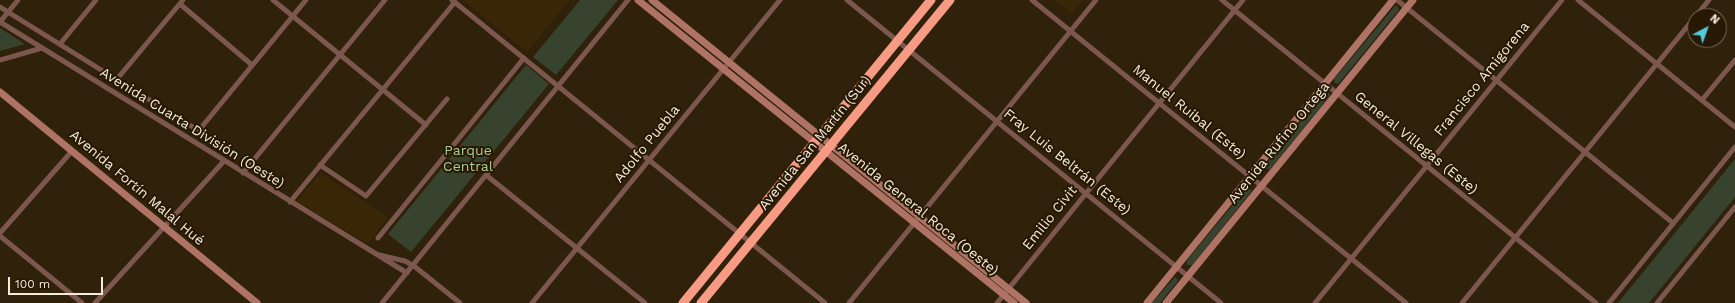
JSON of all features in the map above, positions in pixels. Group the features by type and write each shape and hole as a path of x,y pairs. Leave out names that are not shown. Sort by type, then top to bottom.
{"highway":[{"name":"Avenida San Martín (Sur)","path":"683,303 931,0"},
{"name":"Avenida San Martín (Sur)","path":"702,303 950,0"}],"main road":[{"name":"Avenida General Roca (Oeste)","path":"638,0 726,65"},
{"name":"Avenida General Roca (Oeste)","path":"652,0 726,65 828,149 914,223 1006,292 1014,303"},
{"name":"Avenida Rufino Ortega","path":"1147,303 1393,0"},
{"name":"Avenida Rufino Ortega","path":"1166,303 1413,0"},
{"name":"Avenida Fortín Malal Hué","path":"0,92 257,303"},
{"path":"828,149 919,217 1006,292 1026,303"}],"street":[{"path":"0,22 18,0"},
{"path":"60,44 96,0"},
{"path":"272,0 426,125"},
{"path":"0,7 196,129 200,129 306,0"},
{"path":"243,173 386,0"},
{"path":"382,303 414,266 628,0"},
{"name":"Adolfo Puebla","path":"532,303 780,0"},
{"name":"Fray Luis Beltrán (Este)","path":"847,0 1221,303"},
{"name":"Manuel Ruibal (Este)","path":"1032,0 1406,303"},
{"path":"849,303 1096,0"},
{"name":"General Villegas (Este)","path":"1222,0 1336,94 1596,303"},
{"name":"Emilio Civit","path":"997,303 1243,0"},
{"path":"1397,0 1673,223"},
{"name":"Francisco Amigorena","path":"1315,303 1562,0"},
{"path":"1578,0 1735,127"},
{"path":"1702,8 1709,0"},
{"path":"290,202 383,90 454,1 825,303"},
{"path":"117,79 182,2 252,66"},
{"name":"Avenida Cuarta División (Oeste)","path":"0,22 372,253 407,273"},
{"path":"1462,303 1687,27"},
{"path":"0,60 42,48"},
{"path":"378,238 524,58"},
{"path":"1702,100 1735,60"},
{"path":"320,165 366,196 447,99"},
{"path":"1609,303 1735,147"},
{"path":"0,233 72,151"},
{"path":"95,303 224,161"},
{"path":"486,175 645,303"},
{"path":"1657,303 1735,207"},
{"path":"0,236 82,303"},
{"name":"Avenida Cuarta División (Oeste)","path":"372,253 405,261 414,266 460,303"}],"shaded area":[{"path":"463,0 569,0 527,52"},
{"path":"1055,0 1083,0 1072,14"},
{"path":"320,173 388,217 369,242 365,242 297,201"}],"green space":[{"path":"580,0 618,0 556,75 533,57"},
{"path":"1396,5 1399,9 1398,11 1339,83 1335,84 1334,79"},
{"path":"0,28 25,44 0,51"},
{"name":"Parque Central","path":"526,65 549,84 411,252 388,234"},
{"path":"1326,91 1330,94 1329,97 1270,169 1265,169 1265,165"},
{"path":"1735,159 1735,197 1649,303 1618,303"},
{"path":"1248,187 1251,192 1192,265 1187,265 1187,260"},
{"path":"1175,277 1178,280 1177,282 1160,303 1152,303"}]}
